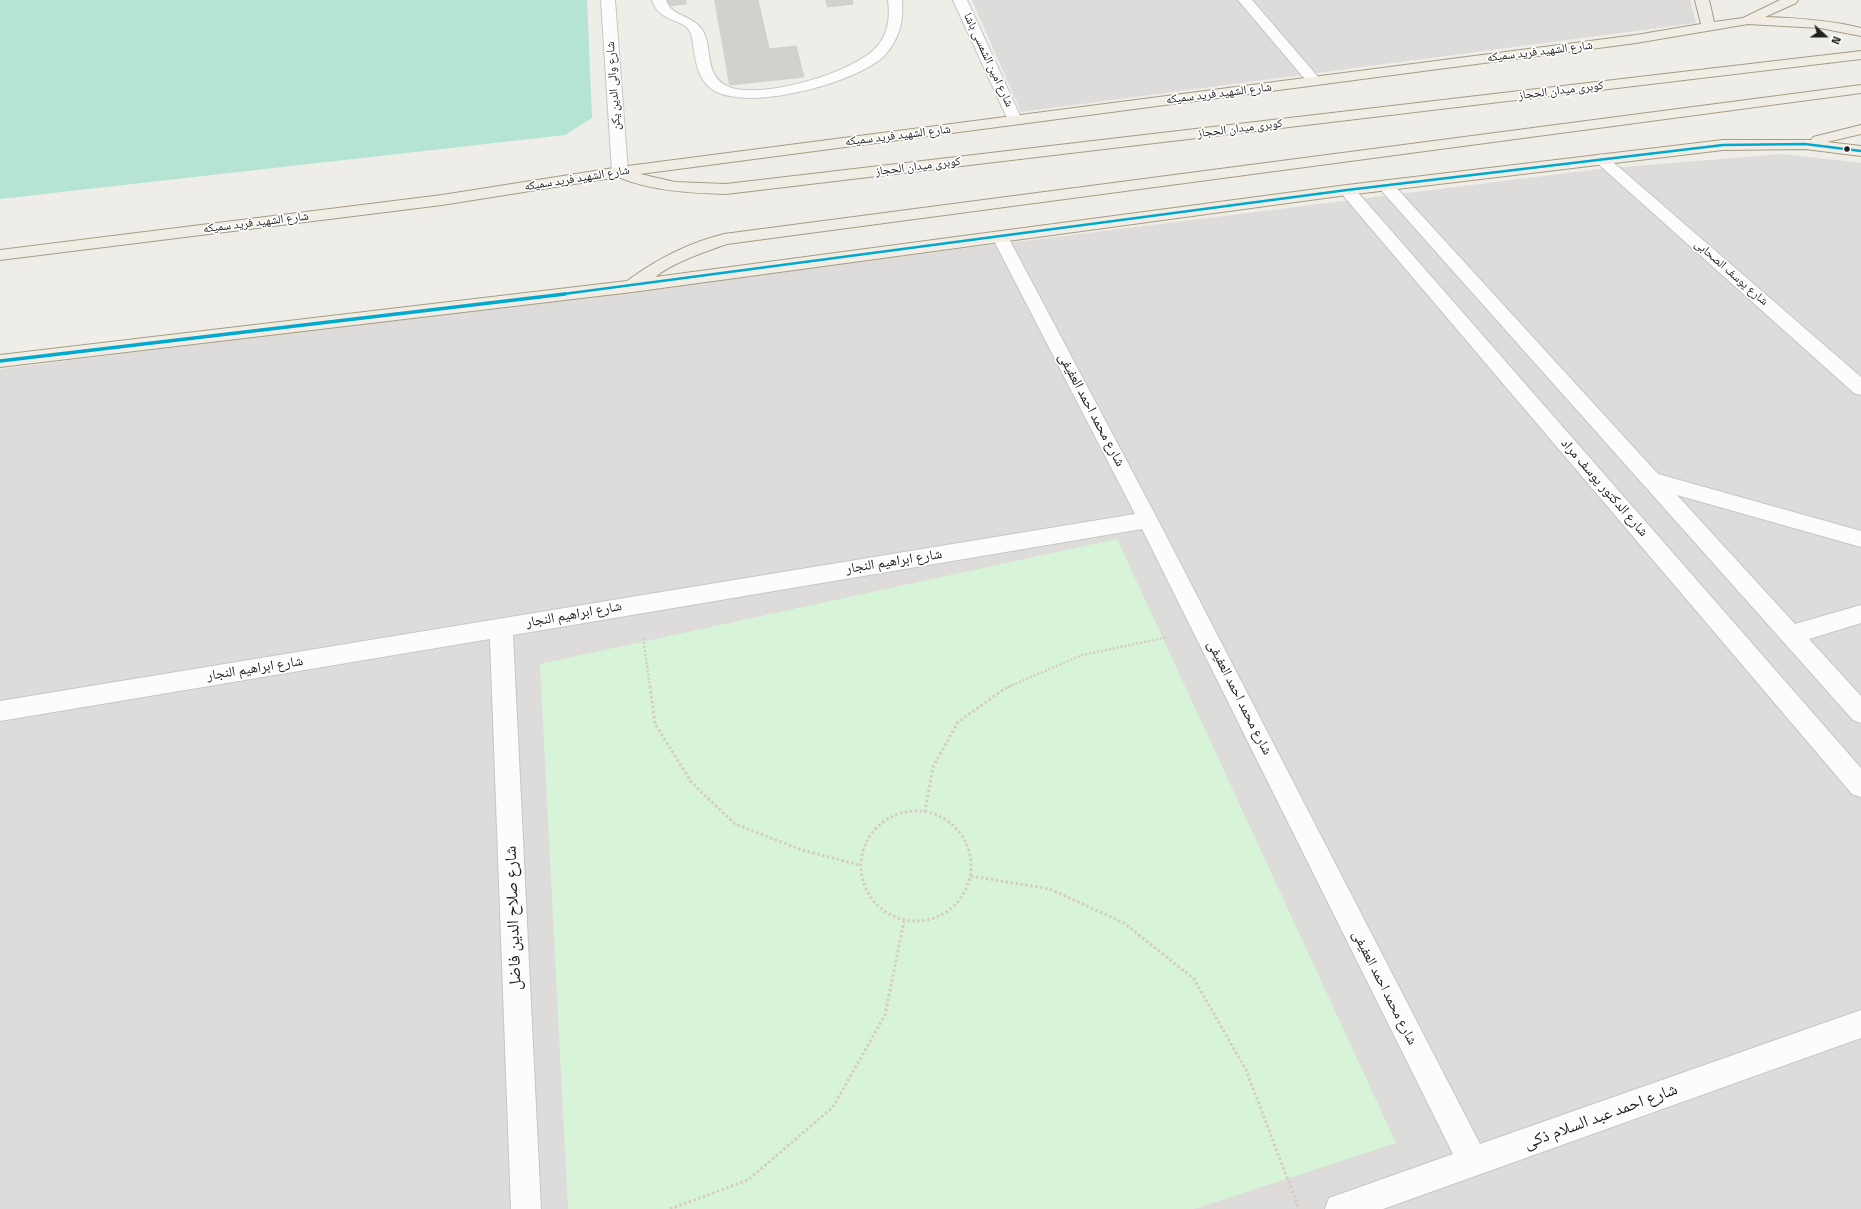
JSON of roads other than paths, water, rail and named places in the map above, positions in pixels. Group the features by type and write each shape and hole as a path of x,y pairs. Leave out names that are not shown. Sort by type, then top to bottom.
{"main road":[{"path":"1702,0 1708,27"},
{"name":"شارع الشهيد فريد سميكه","path":"0,255 442,200 620,172 1628,40 1746,21 1791,0"},
{"path":"1746,21 1814,24 1842,27 1861,32"},
{"name":"كوبرى ميدان الحجاز","path":"620,172 651,183 687,189 726,189 1861,55"},
{"path":"632,286 659,266 690,251 724,239 1861,89"},
{"path":"1805,144 1861,129"},
{"path":"0,361 632,286 1347,190 1723,145 1805,144 1861,150"}],"street":[{"name":"شارع والى الدين يكن","path":"608,0 620,172"},
{"path":"659,0 660,7 664,12 693,24 697,31 708,75 714,84 726,90 742,93 797,89 853,71 873,59 886,45 895,26 897,11 895,0"},
{"name":"شارع امين الشمسى باشا","path":"960,0 1015,120"},
{"path":"1246,0 1314,81"},
{"name":"شارع يوسف الصحابى","path":"1601,159 1861,388"},
{"path":"1386,186 1861,713"},
{"name":"شارع الدكتور يوسف مراد","path":"1347,190 1861,786"},
{"name":"شارع محمد احمد العفيفى","path":"1000,237 1204,629 1473,1162"},
{"path":"1651,480 1861,539"},
{"name":"شارع ابراهيم النجار","path":"0,711 1148,520"},
{"path":"1791,635 1861,614"},
{"name":"شارع صلاح الدين فاضل","path":"501,628 526,1209"},
{"name":"شارع احمد عبد السلام ذكى","path":"1340,1209 1861,1024"}]}
